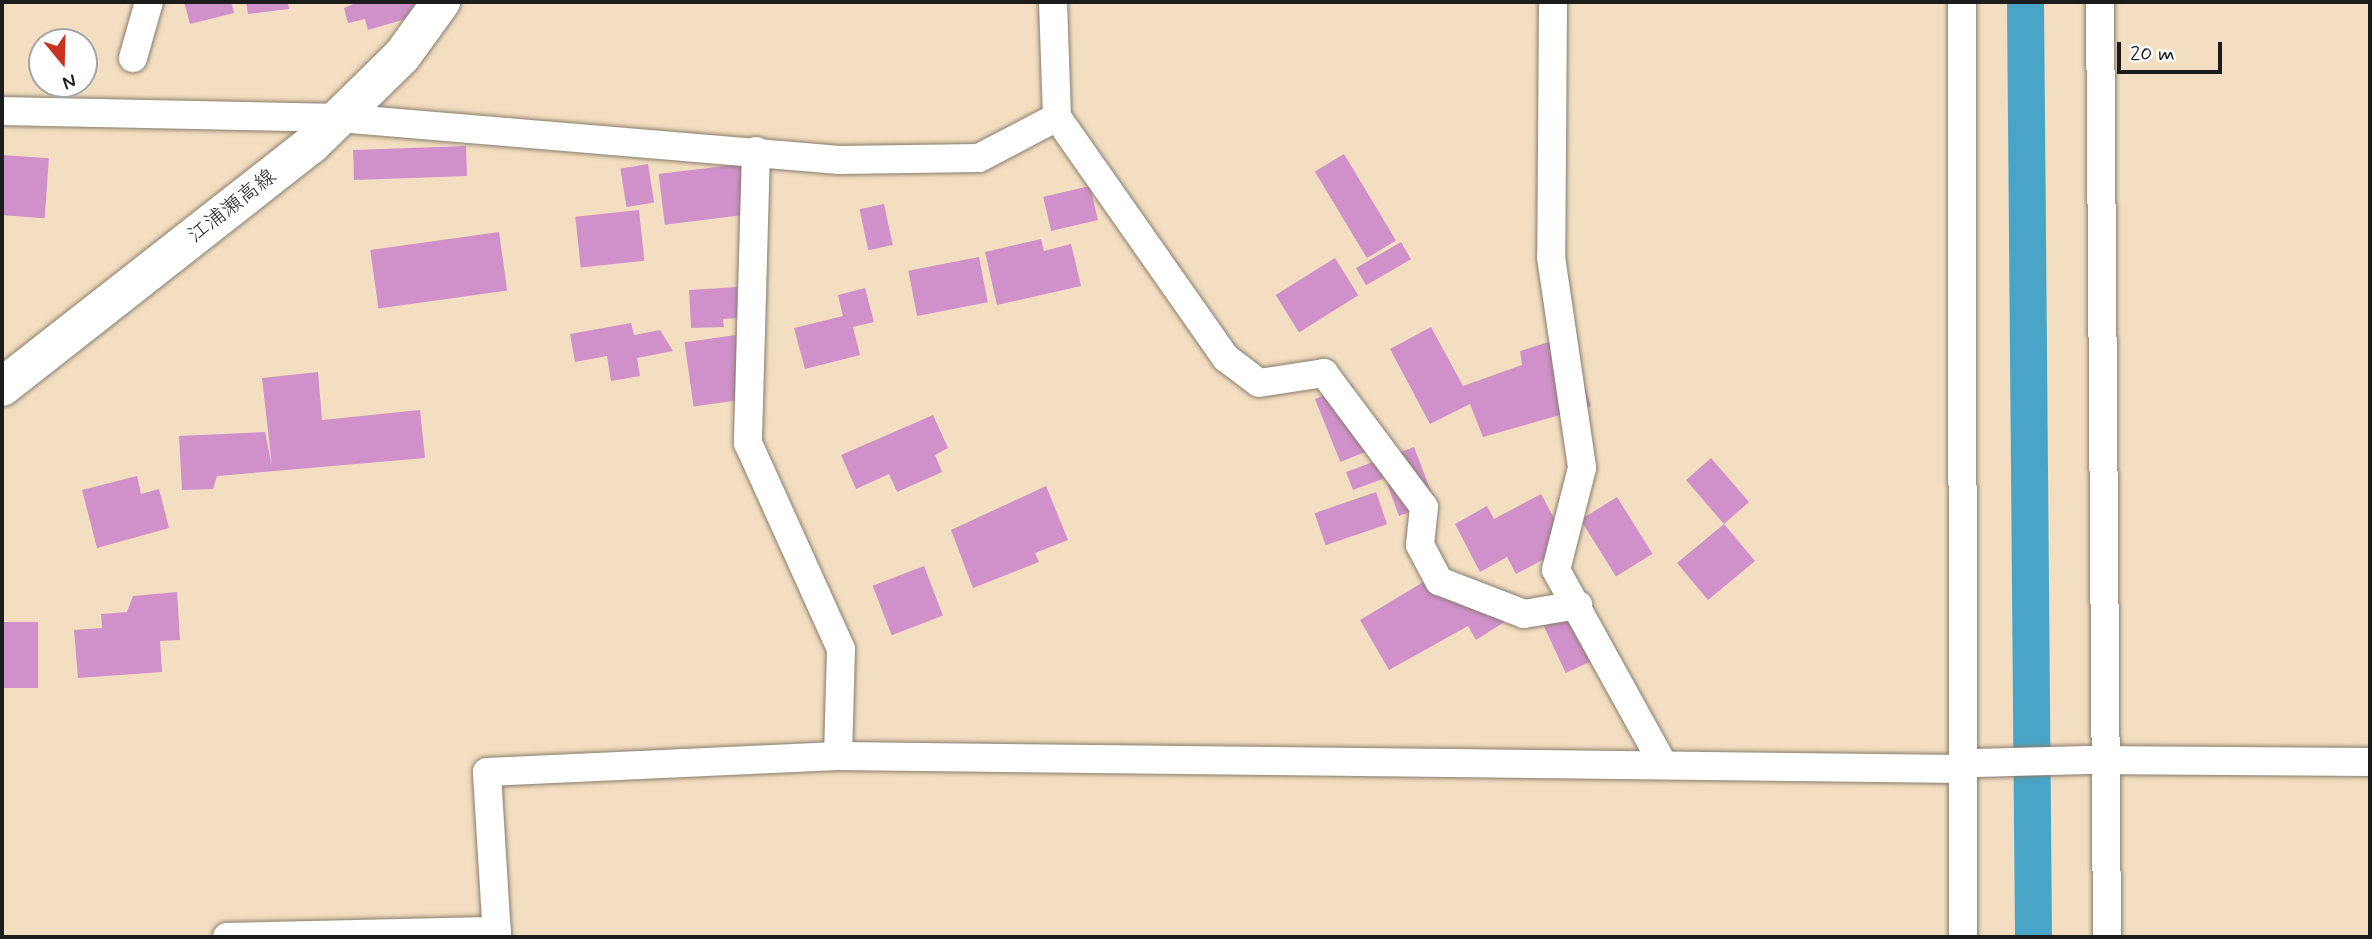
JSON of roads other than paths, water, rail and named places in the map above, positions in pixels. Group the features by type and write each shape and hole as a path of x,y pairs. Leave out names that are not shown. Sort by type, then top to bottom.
{"main road":[{"name":"江浦瀬高線","path":"2,387 339,118 402,56 441,2"}],"street":[{"path":"133,58 149,2"},
{"path":"1053,2 1058,117 1226,358 1259,383 1324,373 1423,507 1420,545 1439,581 1524,614 1578,605"},
{"path":"1553,2 1551,257 1582,468 1556,570 1578,605 1662,762"},
{"path":"1962,2 1968,766 1963,937"},
{"path":"2100,2 2094,761 2107,937"},
{"path":"2,111 339,118 839,160 979,158 1058,117"},
{"path":"756,151 747,443 841,649 838,756"},
{"path":"227,937 497,934 486,772 838,756 1968,766 2094,761 2370,762"}],"waterway":[{"path":"2025,2 2033,937"}]}
